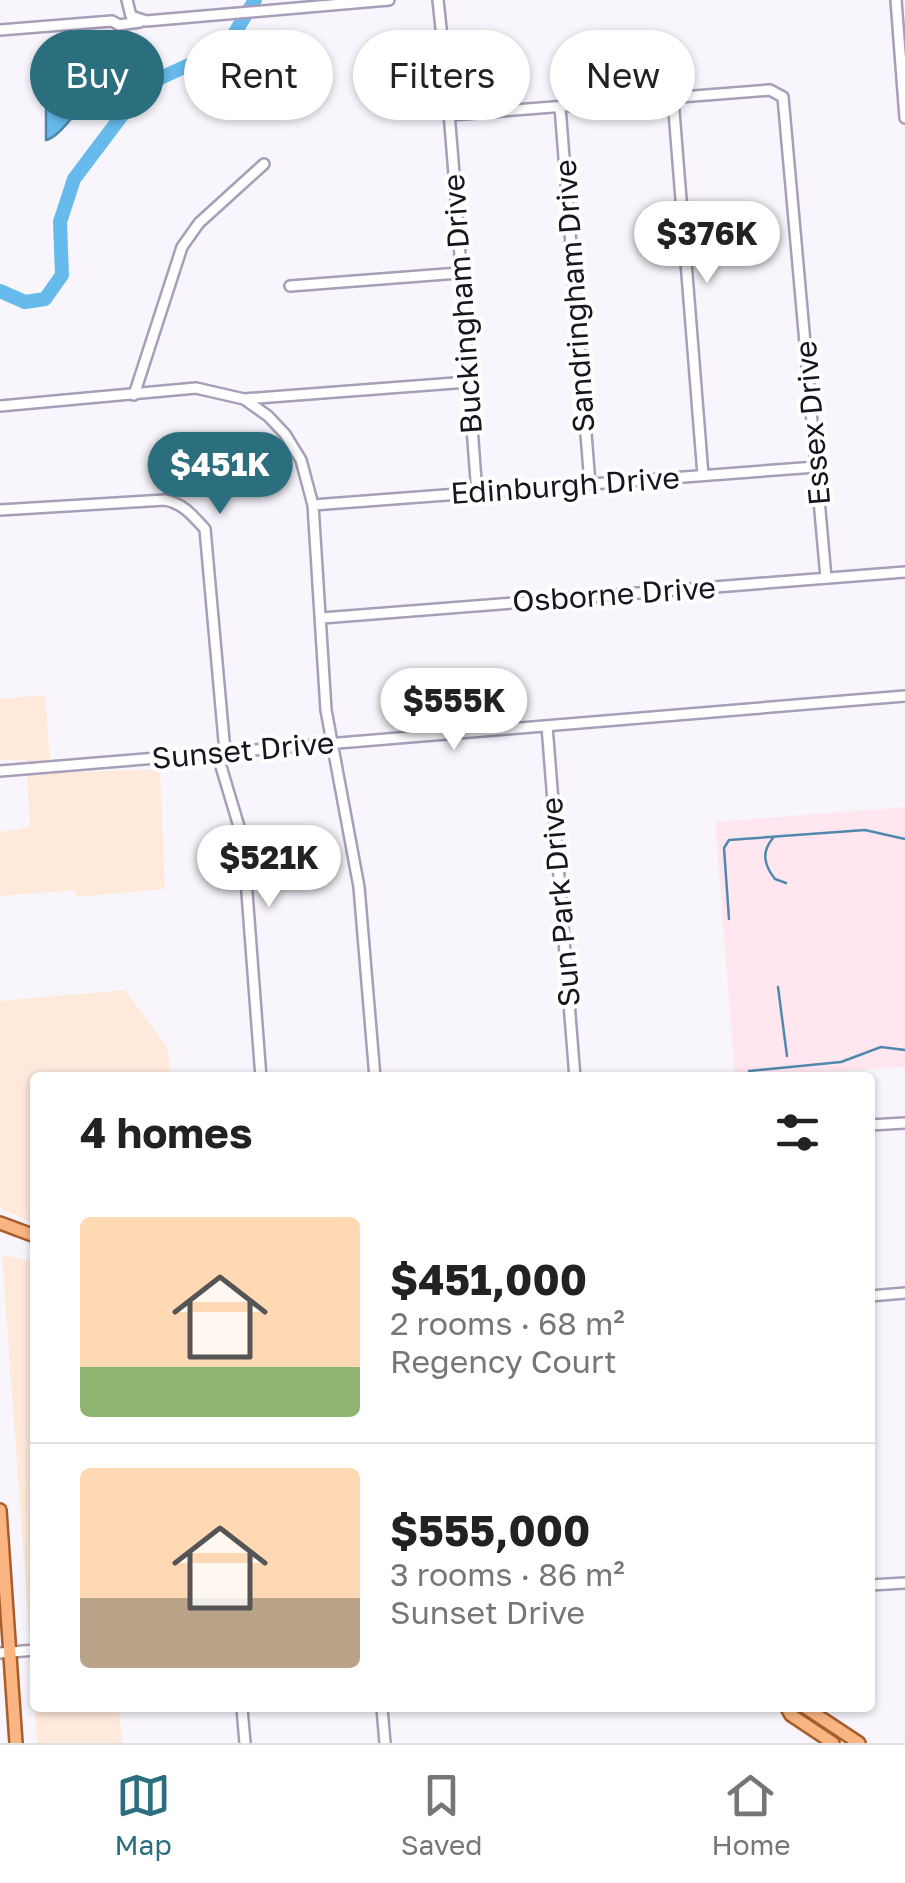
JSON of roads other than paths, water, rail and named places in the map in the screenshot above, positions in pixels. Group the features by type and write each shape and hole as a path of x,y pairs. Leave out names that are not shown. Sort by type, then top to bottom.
{"main road":[{"path":"0,1223 30,1234"},
{"path":"0,1510 5,1652 16,1743"},
{"path":"790,1712 832,1743"},
{"path":"812,1712 859,1743"}],"street":[{"path":"126,0 130,14"},
{"path":"0,30 112,20 118,24 389,0"},
{"name":"Buckingham Drive","path":"438,0 441,30"},
{"path":"896,0 905,118"},
{"path":"112,20 117,14 130,14 146,21"},
{"name":"Essex Drive","path":"695,97 770,90 777,92 785,103 826,578"},
{"name":"Buckingham Drive","path":"451,120 477,493"},
{"name":"Sandringham Drive","path":"561,120 590,484"},
{"path":"675,120 702,475"},
{"path":"134,396 182,247 199,223 264,164"},
{"path":"290,286 459,273"},
{"path":"0,406 196,388 244,400 468,382"},
{"path":"244,400 268,416 285,434 302,460 313,505 315,576 322,618 330,744 360,886 374,1072"},
{"name":"Edinburgh Drive","path":"313,505 816,466"},
{"path":"0,510 165,500 180,503 205,529 221,753 243,840 261,1072"},
{"name":"Osborne Drive","path":"322,618 905,572"},
{"name":"Sunset Drive","path":"0,771 905,696"},
{"name":"Sun Park Drive","path":"547,726 575,1072"},
{"path":"875,1126 905,1123"},
{"path":"875,1296 905,1293"},
{"path":"875,1585 905,1582"},
{"path":"5,1652 30,1650"},
{"path":"242,1712 245,1743"},
{"path":"382,1712 386,1743"},
{"path":"0,1721 14,1721"}],"water":[{"path":"46,120 70,120 60,131 46,140"}],"waterway":[{"path":"0,291 25,302 45,299 62,275 60,222 74,179 123,114 154,81 193,63 214,48 226,47 255,0"},
{"path":"729,919 724,848 729,840 865,830 905,839"},
{"path":"773,838 765,853 766,864 775,879 786,883"},
{"path":"778,987 787,1056"},
{"path":"749,1071 841,1062 881,1047 905,1050"}]}
